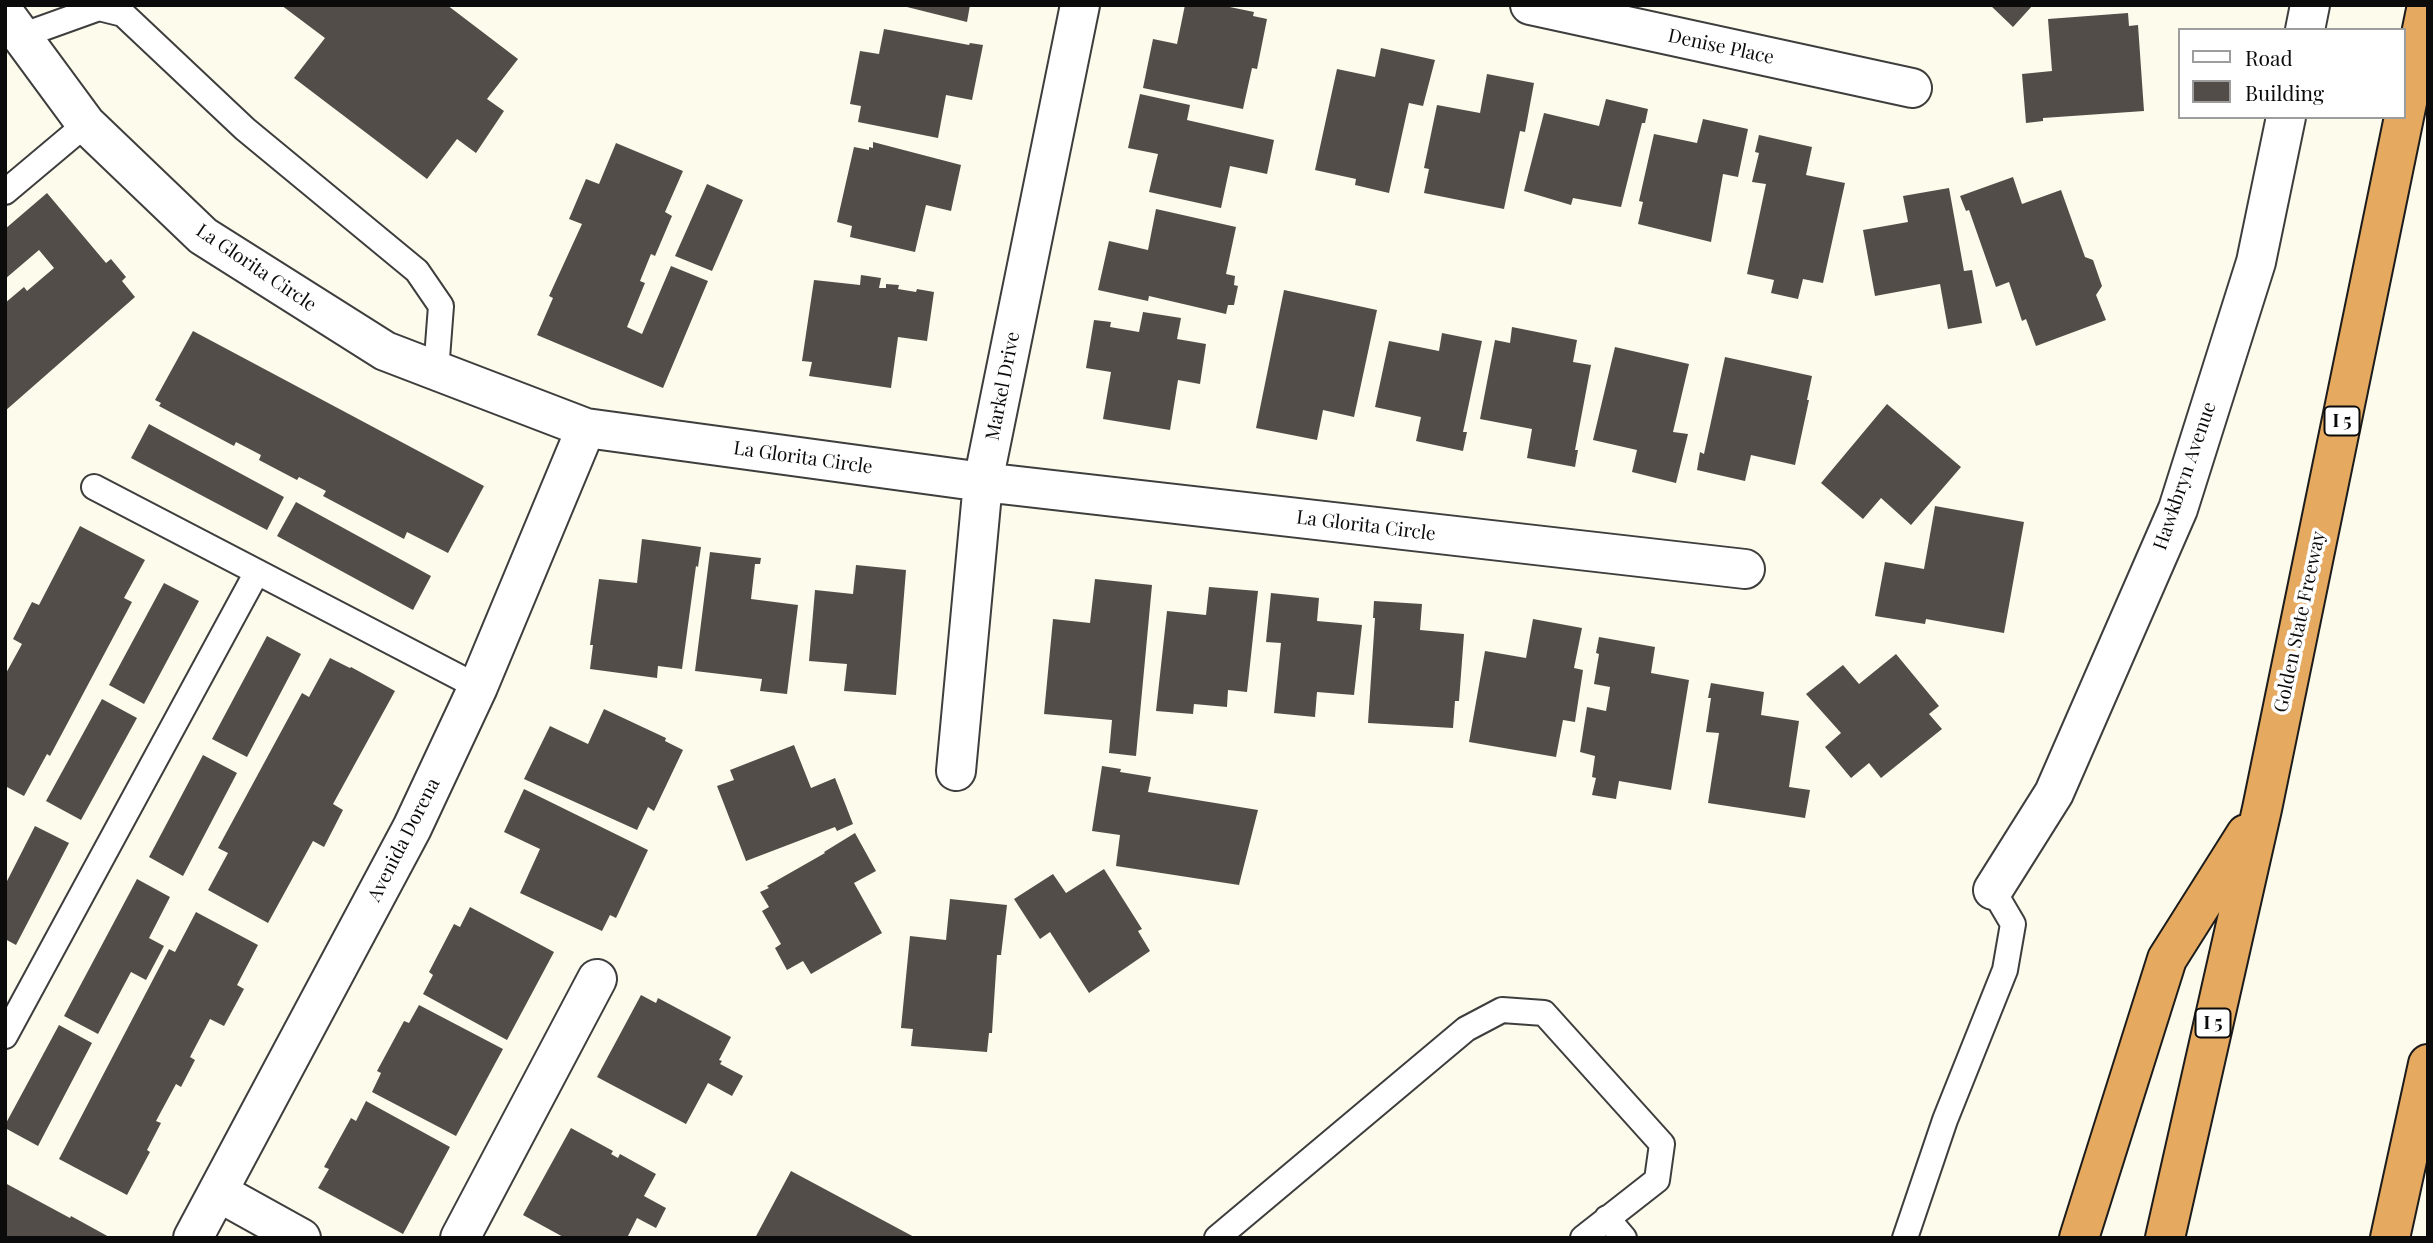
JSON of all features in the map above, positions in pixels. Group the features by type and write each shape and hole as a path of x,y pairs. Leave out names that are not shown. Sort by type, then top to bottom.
{"highway":[{"name":"Golden State Freeway","path":"2405,112 2427,5"},
{"name":"Golden State Freeway","path":"2165,1238 2262,809 2404,119"},
{"path":"2079,1238 2167,959 2262,809"},
{"path":"2390,1238 2428,1064"}],"street":[{"name":"Markel Drive","path":"956,771 983,482 1080,5"},
{"name":"Denise Place","path":"1530,5 1912,88"},
{"path":"2305,28 2310,5"},
{"name":"La Glorita Circle","path":"13,25 86,124 203,236 385,351 586,428 983,482 1745,569"},
{"name":"Hawkbryn Avenue","path":"1993,890 2054,793 2178,509 2256,262 2286,119"},
{"name":"Avenida Dorena","path":"194,1238 412,828 478,687 586,428"},
{"path":"460,1238 597,979"},
{"path":"218,1192 301,1238"}],"lane":[{"path":"13,25 99,8 123,14 245,130 417,271 441,306 436,371"},
{"path":"5,192 86,124"},
{"path":"93,487 478,687"},
{"path":"5,1036 257,572"},
{"path":"1905,1238 1945,1120 2005,970 2013,924 1993,890"},
{"path":"1217,1238 1466,1029 1502,1010 1544,1013 1662,1144 1657,1180 1583,1238"},
{"path":"1607,1218 1624,1238"}],"building":[{"path":"281,5 447,5 518,59 487,99 504,111 476,153 457,139 427,179 294,78 325,38"},
{"path":"899,5 970,5 967,22"},
{"path":"1185,5 1220,5 1254,12 1253,16 1267,19 1257,69 1252,68 1243,109 1143,88 1153,39 1177,44"},
{"path":"1990,5 2033,5 2013,27"},
{"path":"2128,13 2129,26 2138,25 2144,111 2043,118 2043,121 2026,123 2022,74 2052,71 2048,19"},
{"path":"884,29 969,45 983,45 972,100 946,95 938,138 858,122 861,106 850,104 860,51 879,54"},
{"path":"1381,48 1435,60 1423,106 1409,103 1389,193 1355,185 1356,179 1315,170 1337,69 1375,77"},
{"path":"1487,74 1534,83 1525,132 1520,131 1504,209 1424,193 1429,169 1424,168 1437,105 1480,113"},
{"path":"1140,94 1190,105 1187,120 1274,140 1267,174 1230,166 1221,208 1149,192 1158,154 1128,148"},
{"path":"1606,99 1648,109 1621,207 1573,198 1571,205 1524,191 1544,113 1599,126"},
{"path":"1703,119 1748,129 1738,177 1723,174 1711,242 1638,224 1643,202 1639,201 1654,134 1697,143"},
{"path":"1759,135 1812,147 1806,175 1845,183 1823,283 1803,279 1798,299 1771,293 1774,280 1747,274 1766,184 1752,182 1759,153 1755,152"},
{"path":"873,142 961,165 951,211 926,205 915,252 850,237 852,226 837,222 854,147 869,150 869,147 873,148"},
{"path":"616,143 683,171 665,212 672,216 655,256 651,254 640,281 645,283 627,327 642,334 671,266 708,281 663,388 537,335 553,298 549,296 582,224 569,219 586,179 599,184"},
{"path":"2013,177 2022,204 2061,190 2085,257 2093,260 2102,286 2096,295 2106,320 2036,346 2026,319 2022,321 2009,282 1996,287 1969,210 1966,211 1960,196"},
{"path":"707,184 743,200 712,271 675,256"},
{"path":"1949,188 1964,271 1972,270 1982,323 1948,329 1940,284 1875,296 1863,230 1908,222 1903,196"},
{"path":"47,193 106,263 111,259 126,277 122,281 135,297 5,411 5,303 24,287 27,291 54,268 39,250 5,279 5,229"},
{"path":"1156,209 1236,227 1226,274 1235,276 1234,285 1238,286 1234,305 1228,305 1226,314 1149,296 1148,301 1098,290 1109,241 1148,250"},
{"path":"861,275 881,278 879,288 886,288 886,284 899,285 898,289 916,292 917,289 934,292 927,341 898,337 891,388 809,376 812,362 802,361 814,280 860,285"},
{"path":"1284,290 1377,310 1354,417 1323,410 1317,440 1256,428"},
{"path":"1143,312 1181,318 1177,339 1206,344 1200,384 1178,380 1170,430 1103,419 1111,372 1086,368 1094,320 1111,322 1110,327 1139,332"},
{"path":"1512,327 1577,340 1573,362 1591,365 1575,450 1578,450 1575,467 1527,458 1532,429 1480,419 1495,340 1510,343"},
{"path":"193,331 484,486 448,553 407,532 404,539 323,496 326,491 299,477 297,480 259,460 261,455 236,442 234,446 159,406 161,403 155,400"},
{"path":"1442,333 1482,341 1463,432 1467,432 1463,451 1416,441 1421,417 1375,407 1389,341 1439,351"},
{"path":"1615,347 1689,364 1673,432 1688,434 1676,483 1632,472 1637,450 1593,440"},
{"path":"1725,357 1812,376 1795,465 1751,455 1745,481 1697,470 1700,452 1704,454"},
{"path":"1887,404 1961,467 1911,525 1881,498 1863,519 1821,483"},
{"path":"149,424 284,497 267,530 131,458"},
{"path":"296,502 431,576 413,610 277,536"},
{"path":"1935,506 2024,522 2004,633 1926,619 1925,624 1875,616 1885,562 1924,569"},
{"path":"80,526 145,560 124,598 132,602 50,756 47,754 24,796 5,786 5,675 22,644 13,639 32,602 39,605"},
{"path":"642,539 701,547 682,669 658,666 657,678 590,669 593,645 590,645 599,579 637,583"},
{"path":"710,552 761,558 760,564 755,564 751,599 798,605 787,694 760,691 762,679 695,671"},
{"path":"856,565 906,570 896,695 844,691 847,664 809,661 815,590 853,594"},
{"path":"1095,579 1152,585 1136,756 1109,753 1112,720 1044,714 1053,619 1090,623"},
{"path":"164,583 199,601 144,704 109,685"},
{"path":"1209,587 1258,591 1247,692 1228,690 1227,707 1194,704 1193,714 1156,711 1167,611 1206,615"},
{"path":"1271,593 1319,598 1317,621 1362,625 1354,695 1317,692 1315,717 1274,713 1281,643 1266,642"},
{"path":"1374,601 1422,604 1420,630 1464,634 1459,701 1455,701 1453,728 1368,723"},
{"path":"1533,619 1582,628 1574,668 1583,670 1575,722 1563,720 1556,757 1469,742 1485,651 1526,658"},
{"path":"267,636 301,654 247,757 212,739"},
{"path":"1599,637 1655,647 1651,673 1689,680 1671,790 1619,781 1616,799 1592,795 1596,778 1592,777 1595,756 1580,752 1587,707 1606,711 1610,687 1594,684"},
{"path":"1896,654 1939,706 1929,714 1942,729 1881,778 1869,763 1851,778 1825,747 1841,733 1806,694 1843,665 1859,684"},
{"path":"330,658 395,691 333,804 343,810 324,847 313,841 268,923 208,890 228,853 218,848 302,693 309,697"},
{"path":"1711,683 1764,692 1761,715 1799,721 1789,787 1810,790 1805,818 1708,803 1719,733 1706,732"},
{"path":"102,699 137,718 81,820 46,801"},
{"path":"604,709 666,738 665,741 683,750 654,811 648,807 637,830 524,779 550,726 588,744"},
{"path":"794,745 811,788 835,778 853,824 837,831 835,827 746,861 717,786 734,780 730,770"},
{"path":"203,755 237,773 183,876 149,857"},
{"path":"1102,766 1151,777 1148,792 1258,810 1239,885 1116,866 1120,835 1092,831"},
{"path":"524,789 648,850 616,918 610,915 602,931 520,893 540,849 504,832"},
{"path":"35,826 69,843 16,945 5,939 5,885"},
{"path":"855,833 876,871 854,883 882,933 811,974 803,961 787,970 775,948 781,944 762,911 769,907 760,892"},
{"path":"1104,869 1142,929 1138,931 1150,951 1089,993 1050,932 1040,939 1014,899 1053,874 1066,893"},
{"path":"137,879 170,897 149,938 164,946 146,980 131,972 98,1034 64,1016"},
{"path":"950,899 1007,905 1001,955 997,955 992,1033 989,1033 987,1052 911,1046 913,1029 901,1028 910,936 946,940"},
{"path":"470,907 554,952 507,1040 423,994 433,975 429,972 454,924 460,927"},
{"path":"196,912 258,945 237,985 244,989 224,1026 210,1019 190,1057 195,1060 181,1087 176,1084 156,1121 161,1123 147,1150 150,1152 127,1195 59,1159 169,949 175,952"},
{"path":"641,995 656,1003 658,998 731,1037 719,1060 722,1061 720,1064 743,1076 732,1096 708,1083 686,1124 597,1077"},
{"path":"419,1005 503,1049 456,1136 372,1092 381,1073 377,1071 404,1021 409,1023"},
{"path":"59,1025 92,1043 38,1146 5,1128 5,1125"},
{"path":"366,1101 450,1147 403,1234 318,1188 329,1169 324,1167 351,1118 356,1121"},
{"path":"571,1128 613,1151 611,1154 618,1158 620,1154 656,1174 644,1196 666,1208 656,1228 637,1218 627,1238 565,1238 523,1215"},
{"path":"791,1171 916,1238 755,1238"},
{"path":"5,1183 70,1218 71,1216 111,1238 5,1238"}]}
